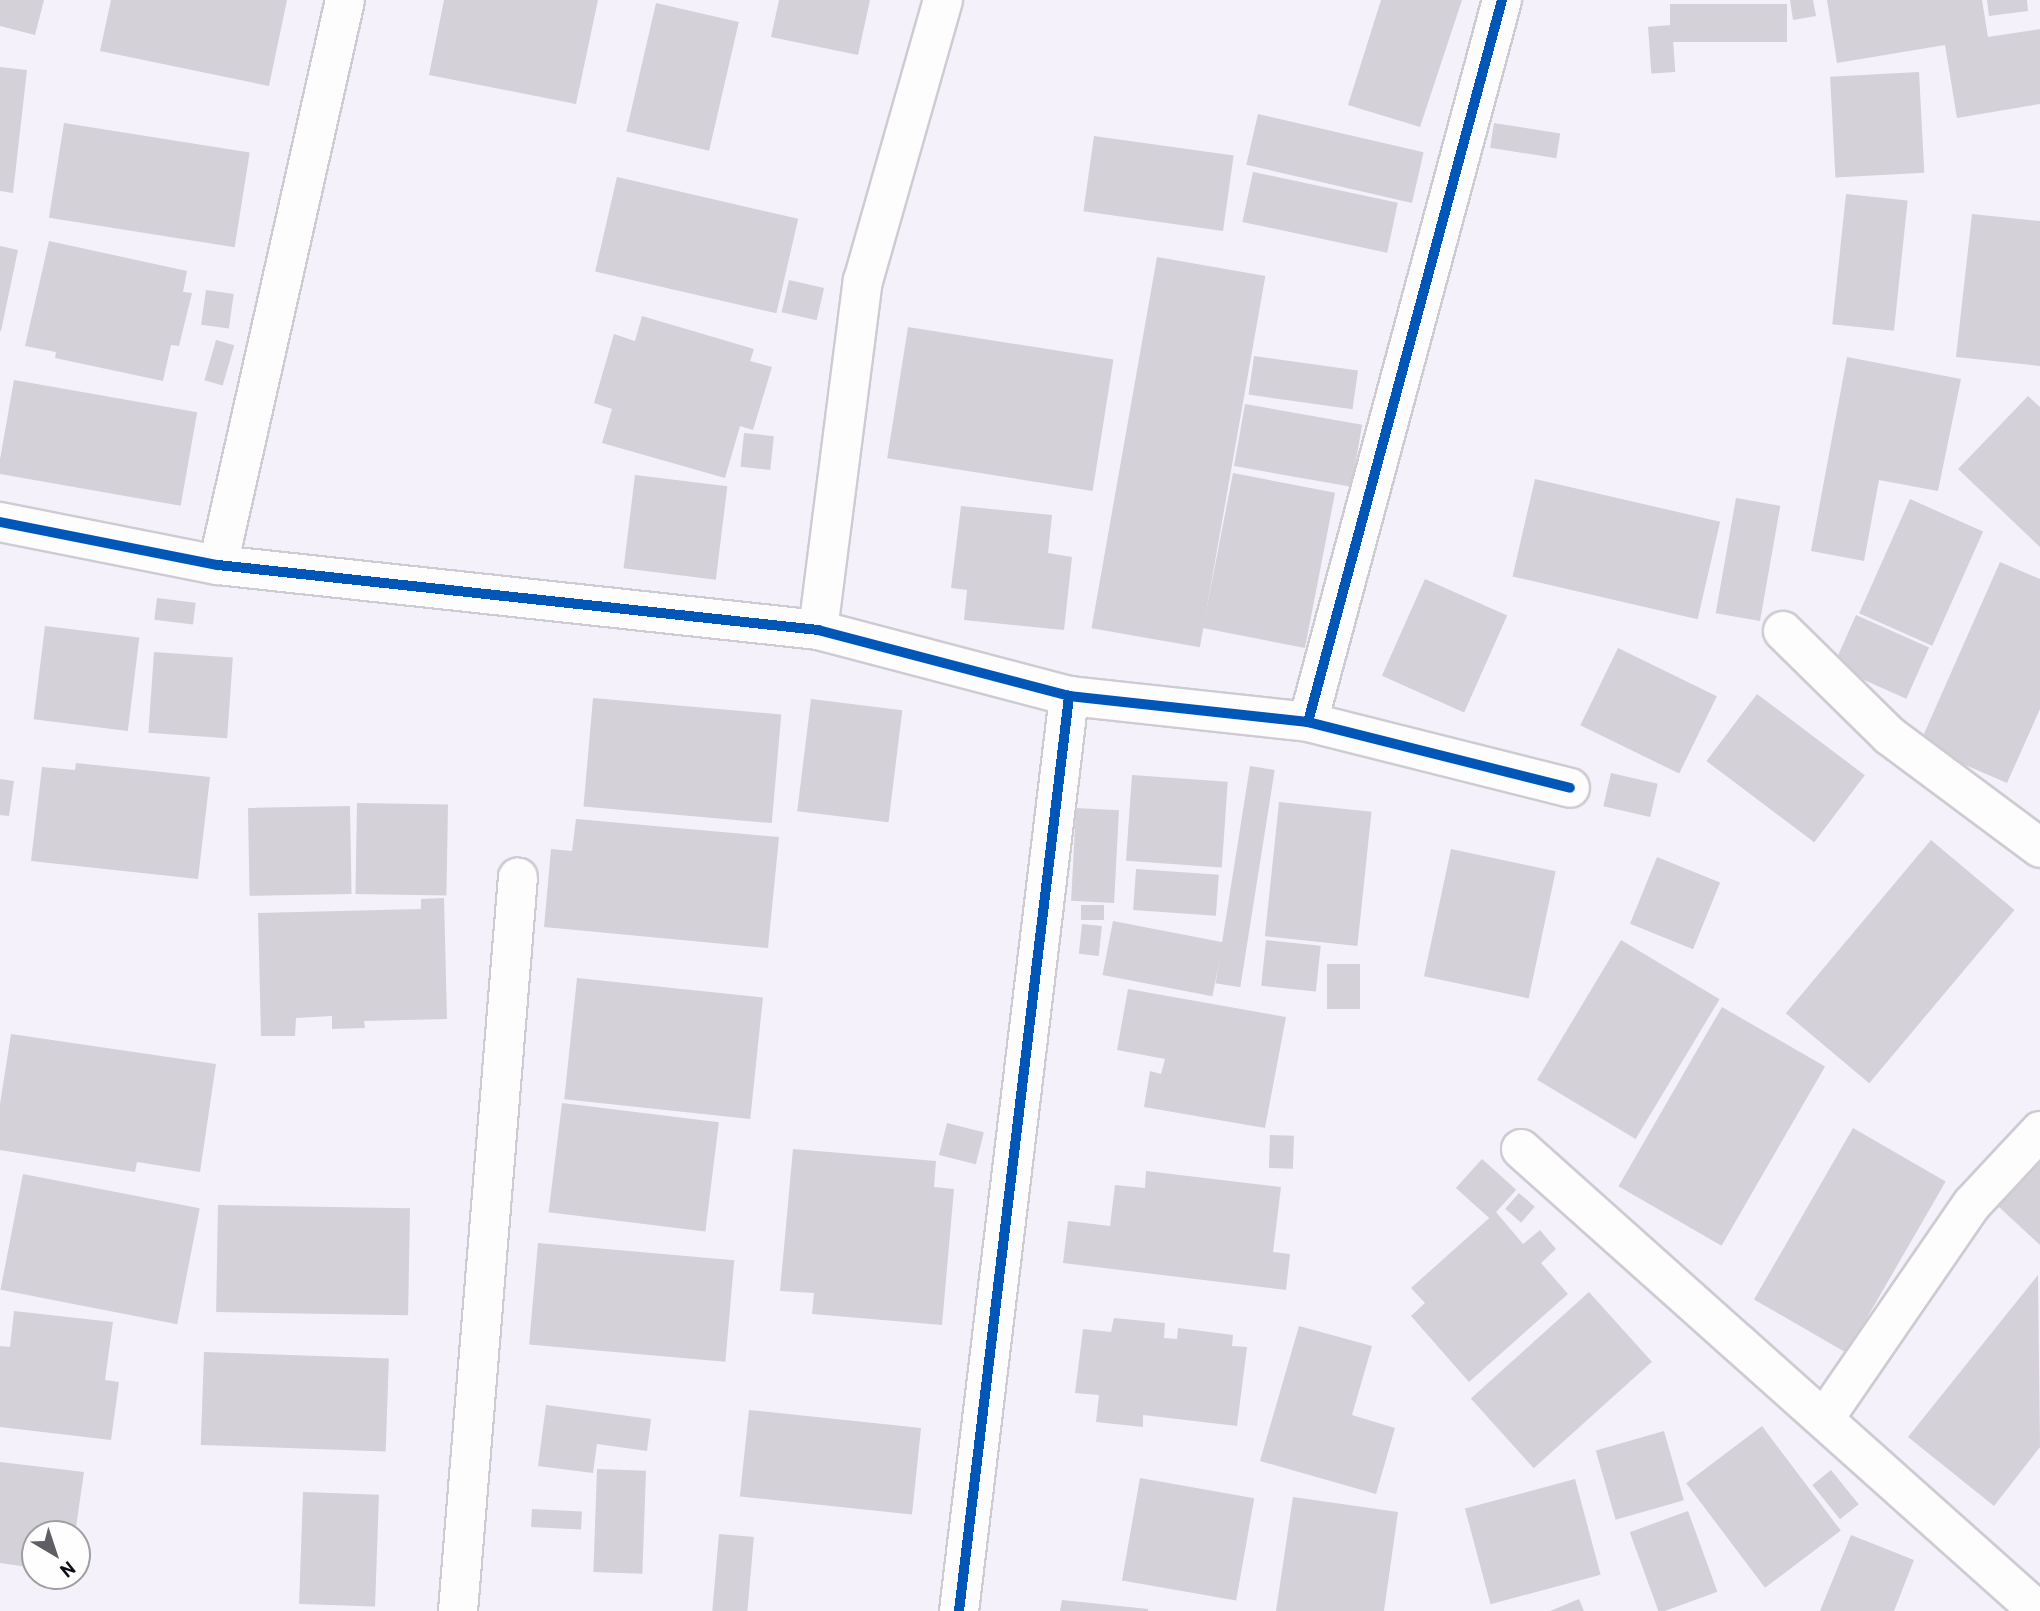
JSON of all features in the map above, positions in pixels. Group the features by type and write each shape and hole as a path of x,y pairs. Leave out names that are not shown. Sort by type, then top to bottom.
{"street":[{"path":"218,565 345,0"},
{"path":"818,630 863,281 943,0"},
{"path":"1308,722 1502,0"},
{"path":"0,522 218,565 818,630 1069,696 1308,722 1570,788"},
{"path":"1783,631 1891,736 2040,848"},
{"path":"959,1611 1069,696"},
{"path":"458,1611 518,877"},
{"path":"1824,1419 1972,1204 2040,1131"},
{"path":"1521,1149 2038,1611"}],"building":[{"path":"0,0 44,0 35,35 0,26"},
{"path":"111,0 287,0 269,86 100,51"},
{"path":"444,0 598,0 576,104 429,75"},
{"path":"779,0 870,0 858,55 771,37"},
{"path":"1381,0 1462,0 1420,127 1348,105"},
{"path":"1790,0 1813,0 1816,16 1793,20"},
{"path":"1827,0 1982,0 1988,37 2040,29 2040,104 1957,118 1945,45 1837,63"},
{"path":"1987,0 2027,0 2028,11 1989,16"},
{"path":"656,3 739,22 709,151 626,132"},
{"path":"1670,4 1787,4 1787,42 1670,42"},
{"path":"1672,25 1675,72 1651,74 1648,27"},
{"path":"0,67 27,70 13,193 0,191"},
{"path":"1919,72 1924,173 1835,178 1830,77"},
{"path":"1258,114 1424,152 1412,203 1246,165"},
{"path":"64,123 250,152 235,247 49,218"},
{"path":"1494,123 1560,133 1556,158 1490,148"},
{"path":"1094,136 1234,156 1223,231 1083,211"},
{"path":"1253,172 1398,203 1387,253 1242,222"},
{"path":"617,177 798,219 776,313 595,272"},
{"path":"1846,194 1908,200 1894,331 1832,324"},
{"path":"1972,214 2040,221 2040,366 1956,357"},
{"path":"49,241 187,271 183,292 192,293 179,346 171,345 163,381 55,358 56,352 25,346"},
{"path":"0,246 18,250 1,331 0,331"},
{"path":"1157,257 1265,276 1200,647 1092,628"},
{"path":"789,280 824,288 817,320 782,312"},
{"path":"206,290 234,294 229,329 201,325"},
{"path":"642,316 754,349 750,361 772,367 753,430 740,426 725,478 602,443 612,409 594,403 614,334 635,341"},
{"path":"908,327 1113,360 1093,491 887,458"},
{"path":"216,340 234,345 223,386 204,380"},
{"path":"1254,356 1358,371 1353,409 1249,395"},
{"path":"1847,357 1961,379 1938,491 1879,480 1864,561 1811,551"},
{"path":"14,380 197,412 181,506 0,474 0,459"},
{"path":"2028,396 2040,407 2040,547 1958,469"},
{"path":"1245,404 1362,425 1351,487 1234,466"},
{"path":"744,433 774,436 770,470 740,467"},
{"path":"1233,473 1335,493 1305,648 1203,628"},
{"path":"635,475 727,486 716,580 624,568"},
{"path":"1535,479 1720,522 1698,619 1513,576"},
{"path":"1736,498 1780,506 1760,621 1716,613"},
{"path":"1910,499 1983,532 1932,646 1859,613"},
{"path":"961,506 1052,515 1048,553 1072,557 1064,630 964,620 967,590 951,588"},
{"path":"2000,562 2040,579 2040,709 2007,783 1919,745"},
{"path":"1425,579 1507,616 1464,712 1382,676"},
{"path":"157,598 196,603 193,625 154,620"},
{"path":"1856,615 1929,648 1906,699 1833,666"},
{"path":"45,626 139,638 128,731 34,719"},
{"path":"1618,648 1717,696 1679,774 1580,725"},
{"path":"154,652 233,658 227,738 148,733"},
{"path":"1757,694 1865,775 1814,842 1706,761"},
{"path":"593,698 781,714 772,823 584,807"},
{"path":"811,699 902,710 889,822 797,811"},
{"path":"76,763 210,777 198,879 31,861 42,767 75,770"},
{"path":"1250,766 1275,770 1240,987 1216,983"},
{"path":"1611,773 1658,784 1650,817 1603,806"},
{"path":"1132,775 1228,782 1222,867 1126,861"},
{"path":"0,779 14,781 9,816 0,815"},
{"path":"1279,802 1371,812 1357,946 1265,936"},
{"path":"357,803 448,805 446,896 355,894"},
{"path":"350,806 352,894 250,896 248,808"},
{"path":"1076,808 1119,810 1114,903 1071,901"},
{"path":"576,819 779,837 768,948 544,927 551,849 572,851"},
{"path":"1931,840 2014,910 1869,1083 1786,1013"},
{"path":"1451,849 1556,871 1529,998 1424,976"},
{"path":"1657,857 1720,882 1693,949 1630,924"},
{"path":"1136,869 1219,875 1216,916 1133,910"},
{"path":"444,898 447,1019 364,1021 365,1028 332,1029 332,1016 296,1018 295,1036 261,1036 258,913 421,909 421,899"},
{"path":"1081,905 1104,905 1104,920 1081,920"},
{"path":"1113,921 1223,942 1212,996 1103,975"},
{"path":"1082,924 1102,926 1099,956 1079,954"},
{"path":"1266,940 1321,946 1316,991 1261,986"},
{"path":"1621,940 1720,999 1636,1139 1537,1080"},
{"path":"1327,964 1360,964 1360,1009 1327,1009"},
{"path":"577,978 763,998 750,1119 564,1099"},
{"path":"1128,989 1286,1017 1265,1128 1144,1107 1150,1071 1161,1074 1165,1059 1117,1050"},
{"path":"1722,1007 1825,1066 1722,1246 1618,1186"},
{"path":"11,1034 216,1064 200,1172 137,1162 135,1172 0,1150 0,1104"},
{"path":"562,1103 719,1122 705,1231 549,1212"},
{"path":"947,1123 984,1132 976,1164 939,1155"},
{"path":"1853,1128 1946,1182 1847,1353 1754,1299"},
{"path":"1270,1135 1294,1136 1293,1169 1269,1168"},
{"path":"793,1149 936,1161 934,1187 954,1189 942,1325 812,1314 814,1293 780,1291"},
{"path":"1482,1159 1516,1190 1490,1219 1456,1188"},
{"path":"2040,1160 2040,1245 1998,1206"},
{"path":"1146,1171 1281,1187 1273,1252 1290,1254 1286,1290 1063,1263 1068,1221 1110,1226 1115,1185 1145,1188"},
{"path":"23,1174 200,1208 177,1324 0,1290"},
{"path":"1519,1193 1535,1207 1521,1223 1505,1209"},
{"path":"218,1205 410,1208 408,1315 216,1312"},
{"path":"1496,1212 1523,1244 1540,1230 1556,1249 1541,1263 1568,1294 1469,1382 1411,1316 1425,1303 1411,1288"},
{"path":"538,1243 734,1260 725,1362 529,1345"},
{"path":"2038,1275 2040,1447 1994,1506 1908,1437"},
{"path":"1589,1292 1652,1362 1534,1468 1471,1398"},
{"path":"14,1311 113,1322 105,1380 119,1382 111,1440 0,1427 0,1346 10,1347"},
{"path":"1114,1318 1165,1323 1164,1338 1177,1339 1178,1328 1233,1335 1232,1346 1247,1347 1237,1426 1143,1415 1143,1427 1096,1422 1099,1395 1075,1393 1083,1329 1111,1332"},
{"path":"1299,1326 1372,1346 1352,1415 1395,1428 1376,1494 1260,1461"},
{"path":"204,1352 389,1358 386,1451 201,1445"},
{"path":"546,1405 651,1419 647,1451 597,1444 593,1473 538,1466"},
{"path":"749,1410 921,1428 912,1515 740,1497"},
{"path":"1762,1426 1841,1531 1765,1588 1686,1483"},
{"path":"1664,1431 1684,1500 1616,1520 1596,1451"},
{"path":"0,1462 84,1472 77,1520 21,1520 21,1566 0,1563"},
{"path":"597,1469 646,1471 642,1574 593,1572"},
{"path":"1831,1470 1859,1504 1840,1519 1812,1485"},
{"path":"1140,1478 1254,1498 1236,1601 1122,1580"},
{"path":"1575,1479 1601,1575 1491,1604 1465,1509"},
{"path":"303,1492 379,1495 375,1607 299,1604"},
{"path":"1293,1497 1398,1512 1384,1611 1276,1611"},
{"path":"532,1509 582,1512 581,1530 531,1527"},
{"path":"1688,1511 1717,1592 1658,1611 1630,1532"},
{"path":"719,1534 754,1537 747,1611 712,1611"},
{"path":"1851,1535 1914,1560 1894,1611 1820,1611"},
{"path":"1579,1599 1584,1611 1550,1611"},
{"path":"1062,1600 1148,1609 1148,1611 1060,1611"}],"cycle path":[{"path":"1308,722 1502,0"},
{"path":"0,522 218,565 818,630 1069,696"},
{"path":"959,1611 1069,696 1308,722 1570,788"}]}
